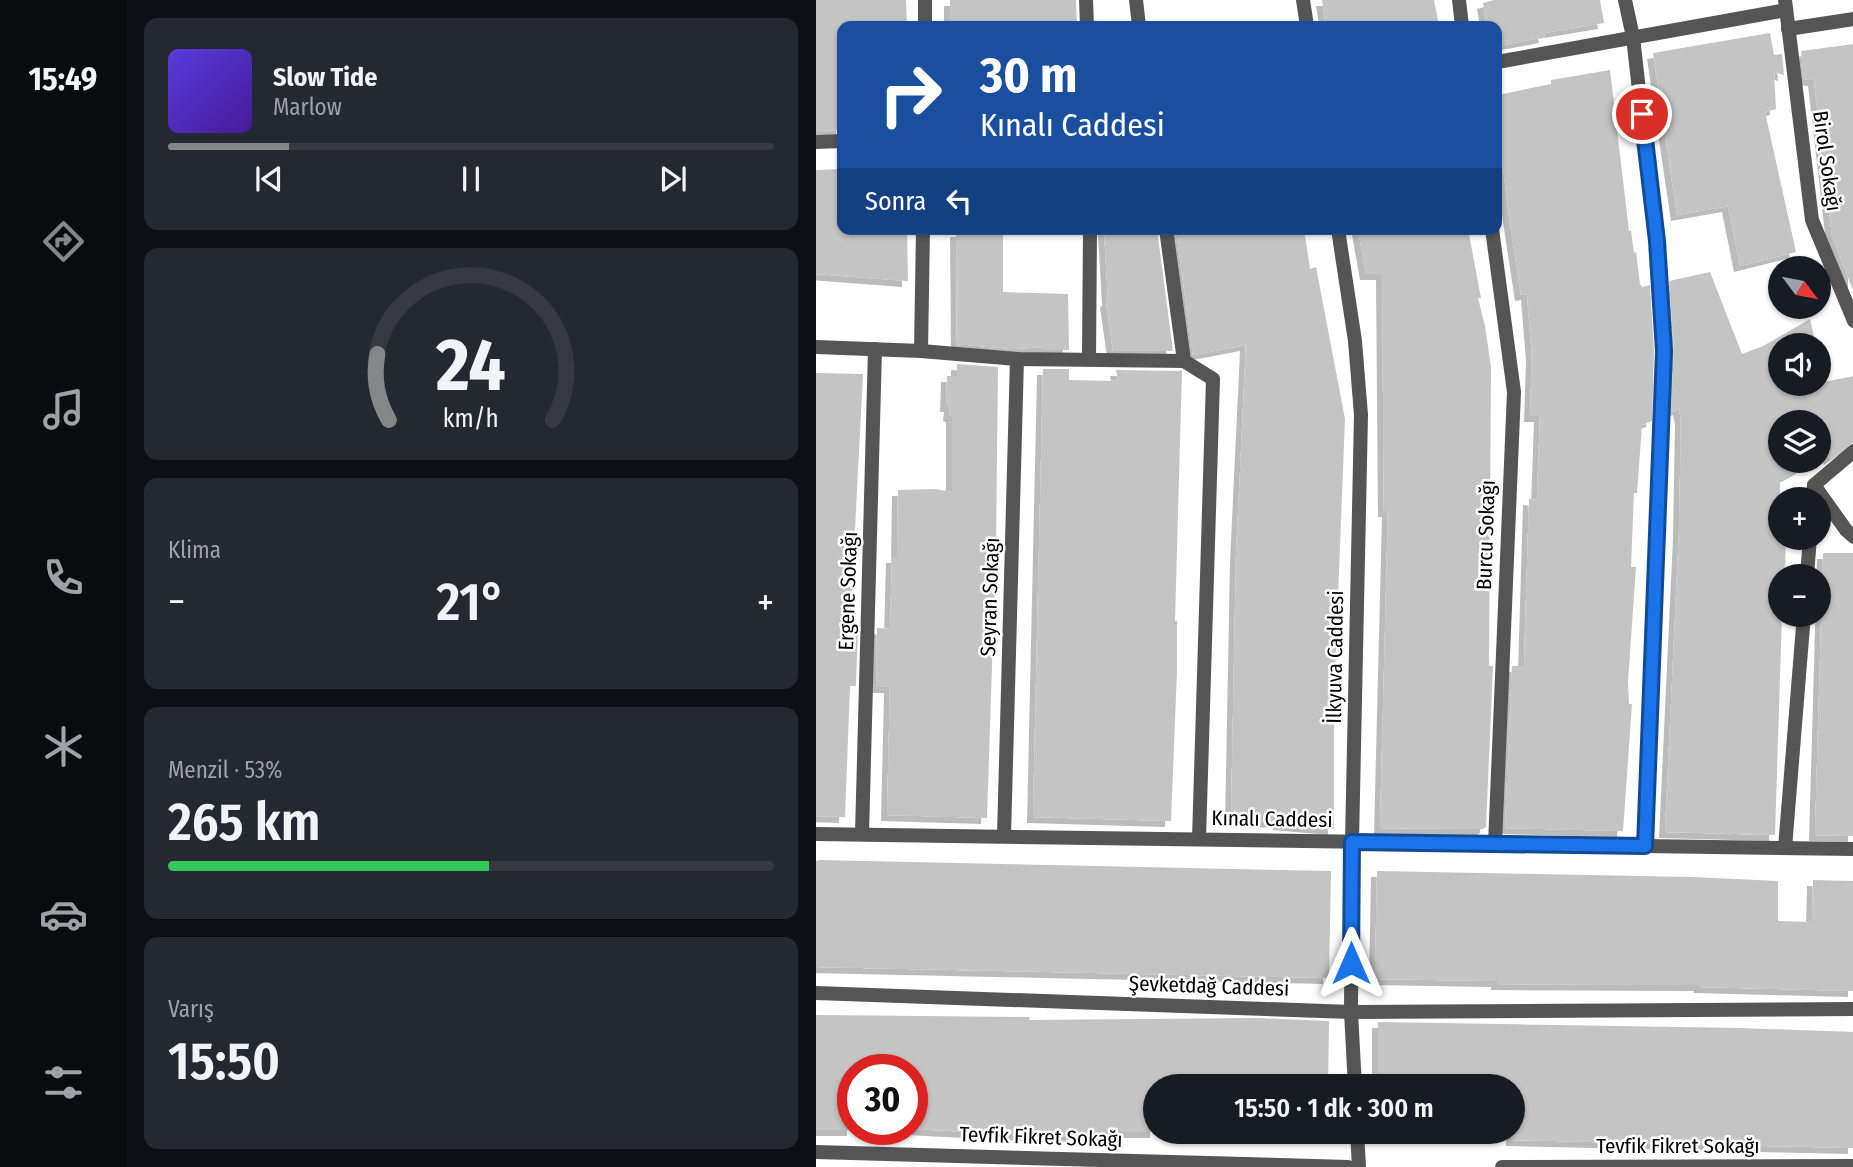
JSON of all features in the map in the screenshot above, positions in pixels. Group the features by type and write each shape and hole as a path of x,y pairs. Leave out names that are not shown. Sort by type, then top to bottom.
{"street":[{"path":"925,0 925,21"},
{"path":"1086,0 1087,21"},
{"path":"1136,0 1138,21"},
{"path":"1303,0 1306,21"},
{"path":"1459,0 1461,21"},
{"path":"1625,0 1633,37 1657,241 1664,351 1645,846"},
{"path":"1502,61 1786,5"},
{"name":"Birol Sokağı","path":"1786,5 1812,220 1854,321"},
{"path":"1788,29 1854,19"},
{"path":"816,142 837,141"},
{"path":"921,351 923,235"},
{"path":"1089,358 1090,235"},
{"path":"1167,235 1184,361"},
{"name":"İlkyuva Caddesi","path":"1339,235 1355,341 1361,415 1352,842 1351,1012 1354,1074"},
{"name":"Burcu Sokağı","path":"1493,235 1514,392 1495,844"},
{"path":"816,347 921,351 1017,359 1184,361 1213,379 1199,839"},
{"name":"Ergene Sokağı","path":"862,834 875,349"},
{"name":"Seyran Sokağı","path":"1004,836 1017,359"},
{"path":"1819,487 1854,451"},
{"path":"1831,512 1854,537"},
{"path":"1785,848 1803,627"},
{"name":"Kınalı Caddesi","path":"816,834 1854,849"},
{"name":"Şevketdağ Caddesi","path":"816,993 1351,1012 1854,1009"},
{"path":"1358,1144 1359,1167"},
{"name":"Tevfik Fikret Sokağı","path":"816,1152 1348,1167"},
{"name":"Tevfik Fikret Sokağı","path":"1502,1167 1854,1166"}],"building":[{"path":"816,0 906,0 907,21 837,21 837,130 816,131"},
{"path":"950,0 1076,0 1077,21 950,21"},
{"path":"1322,0 1434,0 1438,21 1325,21"},
{"path":"1494,0 1600,0 1604,23 1544,33 1545,37 1502,45 1502,21 1486,21 1483,3"},
{"path":"1770,33 1774,55 1782,54 1784,75 1774,72 1776,109 1765,112 1796,252 1768,256 1768,259 1740,266 1728,206 1677,215 1653,53"},
{"path":"1854,44 1852,288 1832,236 1814,80 1804,79 1801,51"},
{"path":"1610,70 1629,231 1631,230 1634,253 1636,252 1640,284 1642,287 1650,285 1654,351 1652,421 1642,425 1637,493 1634,493 1631,567 1636,567 1628,682 1629,704 1632,704 1623,831 1505,828 1512,666 1524,666 1529,499 1537,500 1540,416 1530,416 1532,355 1527,294 1521,295 1509,216 1502,157 1502,94 1551,84 1551,80"},
{"path":"837,169 837,235 907,235 908,281 816,274 816,170"},
{"path":"956,235 1003,235 1003,292 1068,294 1069,350 957,344"},
{"path":"1104,235 1158,235 1173,351 1113,351"},
{"path":"1177,235 1305,235 1310,269 1316,267 1345,419 1334,698 1334,829 1279,822 1231,820 1236,556 1246,345 1193,355"},
{"path":"1359,235 1469,235 1491,367 1489,666 1493,666 1486,827 1483,829 1380,828 1388,511 1384,511 1382,274 1366,274"},
{"path":"1710,272 1742,354 1768,343 1768,396 1831,396 1831,381 1854,376 1854,442 1831,458 1831,410 1768,410 1768,473 1793,473 1780,480 1780,487 1768,487 1768,550 1786,550 1785,564 1768,564 1768,627 1782,627 1775,835 1665,832 1679,532 1681,419 1679,409 1671,412 1674,350 1669,281"},
{"path":"1810,319 1813,333 1786,333"},
{"path":"957,364 998,367 996,545 987,818 887,815 890,687 876,687 877,628 890,629 892,557 897,557 898,490 935,489 952,492 952,416 949,415 950,406 946,406 947,376 957,376"},
{"path":"1043,369 1069,369 1069,380 1118,381 1116,370 1182,371 1175,621 1177,671 1171,821 1033,817"},
{"path":"816,373 863,374 850,626 858,627 856,686 850,686 845,817 816,816"},
{"path":"1823,553 1854,553 1854,836 1815,835 1821,627 1831,627 1831,564 1823,564"},
{"path":"816,861 1331,871 1329,978 816,967"},
{"path":"1377,871 1778,881 1778,921 1812,922 1813,880 1854,881 1854,991 1700,985 1497,984 1497,981 1375,979"},
{"path":"816,1015 1030,1017 1029,1020 1257,1018 1329,1021 1328,1074 1143,1074 1143,1132 1088,1132 1088,1136 928,1130 928,1054 837,1054 837,1130 816,1130"},
{"path":"1378,1022 1854,1032 1854,1148 1525,1140 1525,1074 1378,1074"}],"route":[{"path":"1351,963 1352,842 1645,846 1664,351 1657,241 1642,114"}]}
